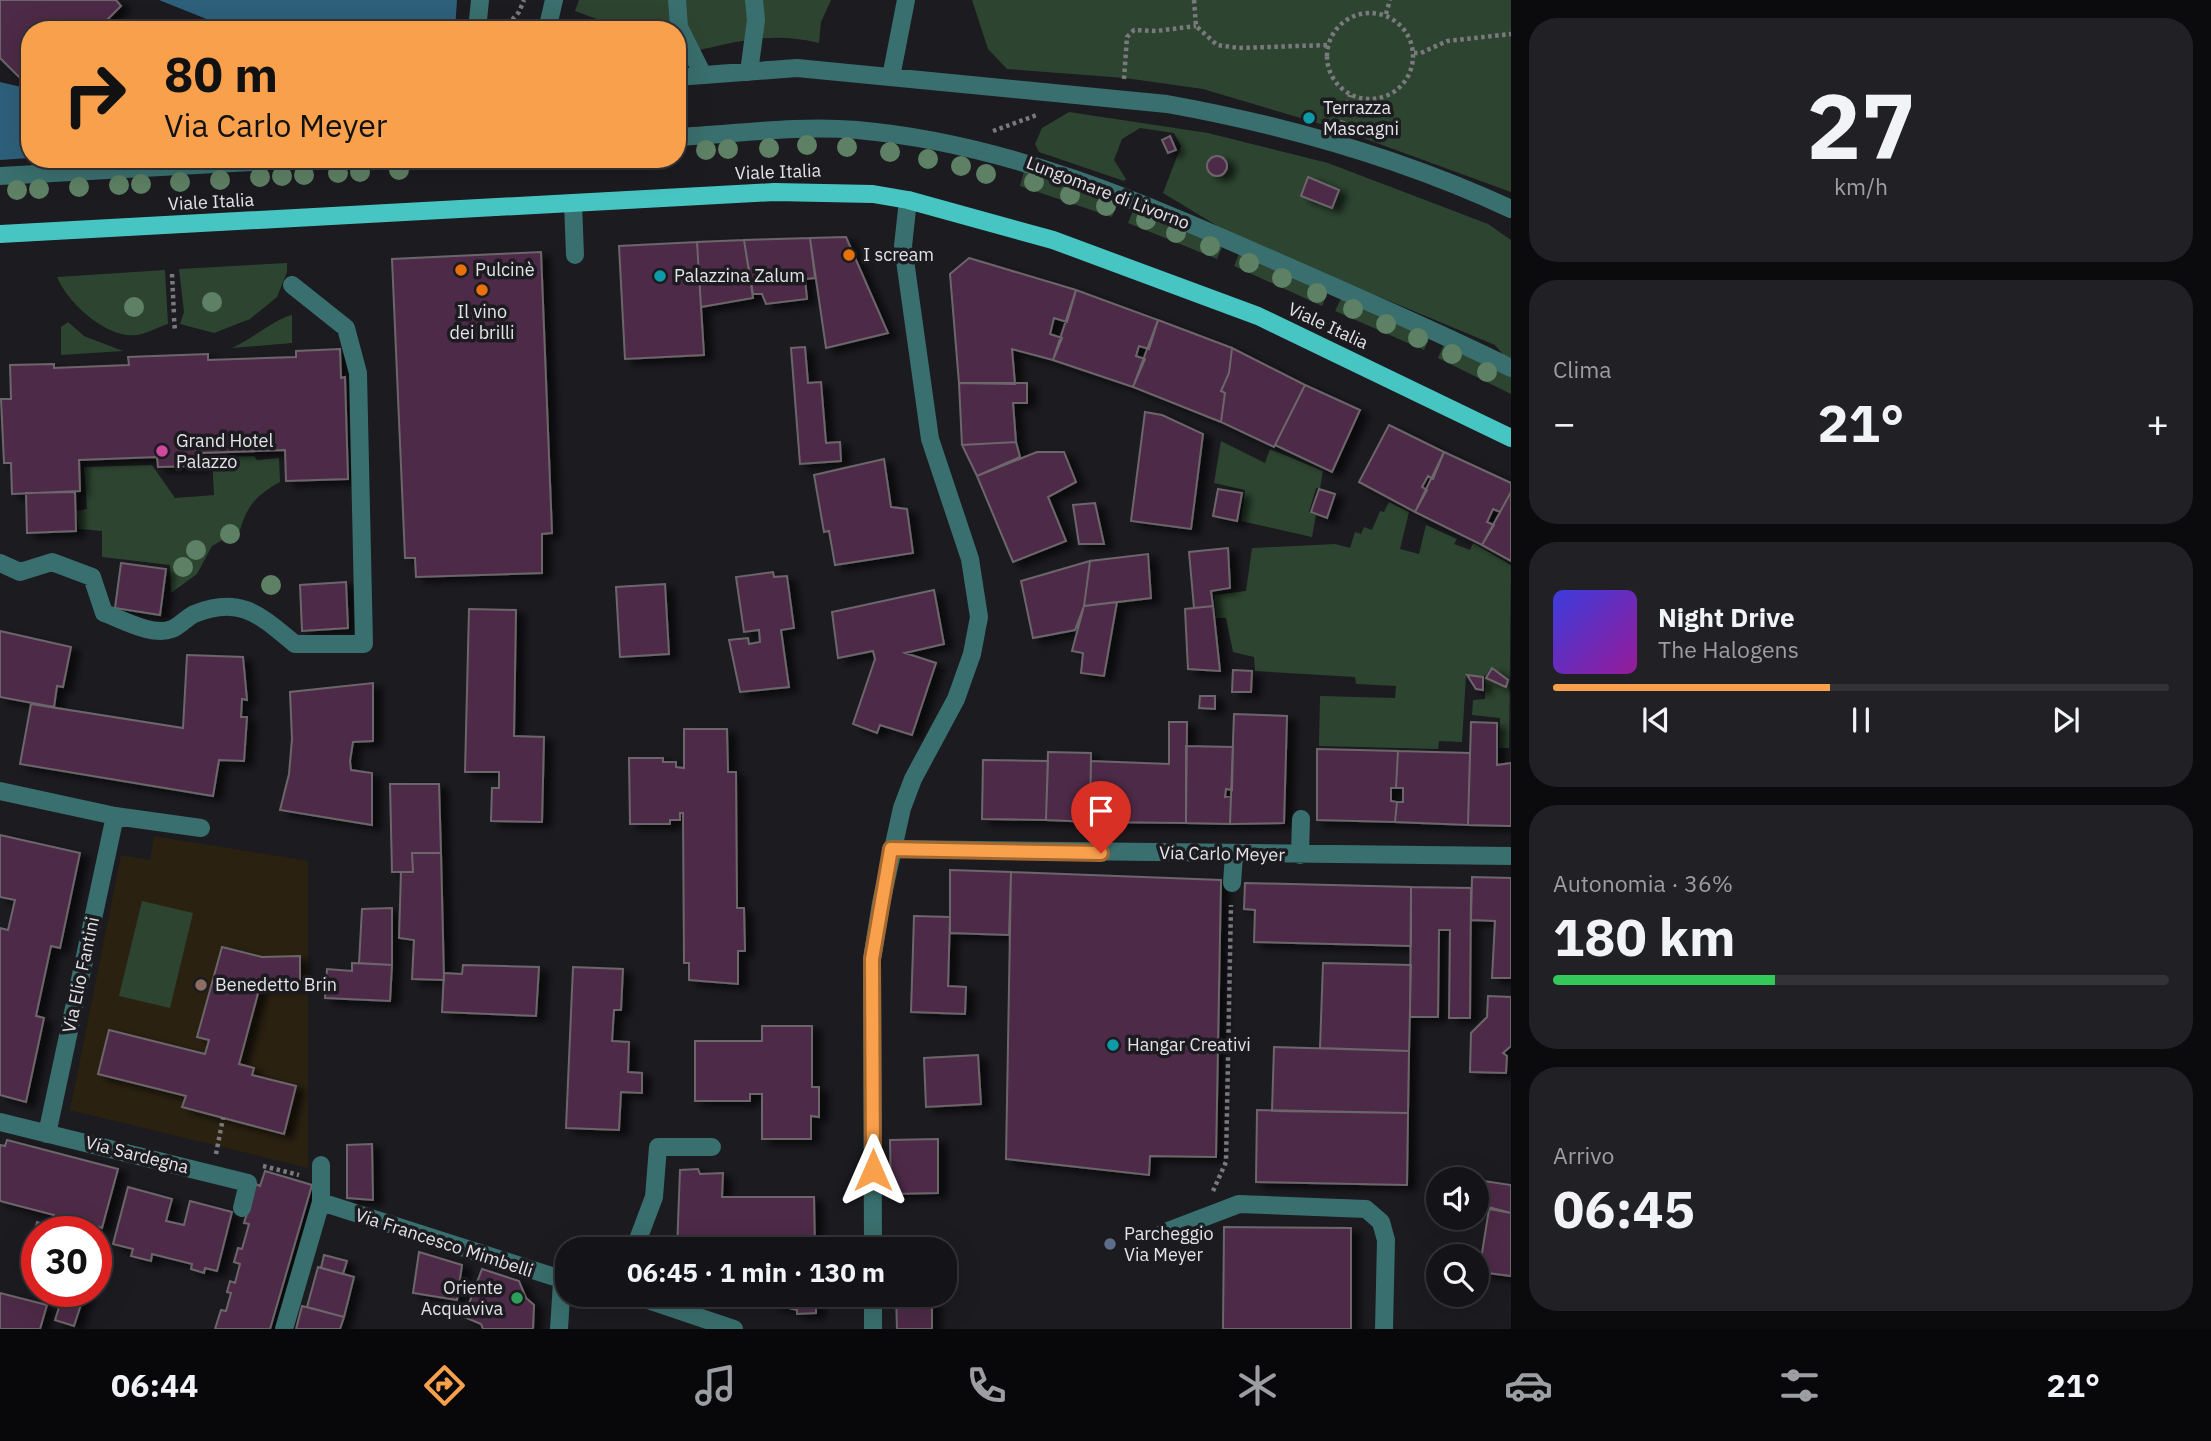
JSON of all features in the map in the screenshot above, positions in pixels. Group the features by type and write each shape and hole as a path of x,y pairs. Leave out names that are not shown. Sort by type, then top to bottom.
{"main road":[{"name":"Viale Italia","path":"0,234 774,192 849,193 908,200 1053,240 1191,289 1280,326 1511,438"}],"street":[{"path":"478,21 480,0"},
{"path":"549,21 554,0"},
{"path":"677,0 679,21"},
{"path":"749,72 756,20 754,0"},
{"path":"891,77 906,0"},
{"path":"686,41 703,75"},
{"path":"686,76 797,68 1122,99 1224,114 1282,129 1433,178 1511,209"},
{"name":"Lungomare di Livorno","path":"686,136 785,130 856,130 928,140 1012,157 1166,214 1511,368"},
{"path":"0,176 144,168"},
{"path":"873,1237 872,959 891,849 913,779 956,699 972,654 979,617 970,559 930,439 903,246 908,200"},
{"path":"573,203 575,255"},
{"path":"0,563 20,572 52,562 92,577 104,613 147,628 171,630 190,616 217,605 238,607 260,615 295,644 364,644 358,373 354,349 346,328 292,285"},
{"path":"0,791 115,816 201,828"},
{"name":"Via Elio Fantini","path":"47,1134 115,816"},
{"path":"1300,855 1301,819"},
{"name":"Via Carlo Meyer","path":"891,849 1234,855 1511,856"},
{"path":"1232,883 1234,855"},
{"name":"Via Sardegna","path":"0,1122 248,1182 242,1208"},
{"path":"639,1237 654,1197 658,1147 712,1147"},
{"path":"284,1329 321,1202 320,1173"},
{"name":"Via Francesco Mimbelli","path":"321,1202 555,1279"},
{"path":"1163,1233 1239,1204 1366,1209 1381,1222 1386,1240 1384,1329"},
{"path":"559,1329 561,1307"},
{"path":"669,1307 734,1329"},
{"path":"873,1307 873,1329"}],"path":[{"path":"511,21 524,0"},
{"path":"1194,0 1196,26 1217,45 1240,48 1328,45"},
{"path":"1386,15 1390,0"},
{"path":"1357,14 1386,15 1406,29 1414,53 1413,66 1399,89 1376,99 1363,99 1350,94 1333,79 1327,56 1328,45 1334,32 1344,21 1357,14"},
{"path":"1122,99 1127,37 1134,30 1156,31 1196,26"},
{"path":"1414,53 1421,53 1447,41 1511,34"},
{"path":"172,274 175,331"},
{"path":"1201,1217 1226,1162 1232,883"},
{"path":"216,1155 223,1118"},
{"path":"256,1164 320,1173"}],"shaded area":[{"name":"Benedetto Brin","path":"154,836 308,861 308,1168 70,1110 121,855 150,860"}],"green space":[{"path":"579,0 831,0 821,22 819,43 800,39 764,38 686,53 686,21 602,21 575,11"},
{"path":"972,0 1511,0 1511,192 1341,130 1203,89 1125,78 1007,69 988,49"},
{"path":"1069,112 1208,133 1328,163 1488,224 1511,240 1511,364 1495,345 1234,236 1163,193 1181,146 1174,133 1140,128 1122,139 1114,160 1126,179 1124,181 1039,152 1035,144 1042,128"},
{"path":"1024,171 1117,202 1112,217 1020,186"},
{"path":"1134,208 1223,245 1217,259 1128,223"},
{"path":"1240,252 1328,292 1322,306 1234,266"},
{"path":"287,263 287,272 277,297 250,319 214,333 180,324 184,312 179,269"},
{"path":"165,270 168,324 137,335 113,331 89,317 69,297 57,277"},
{"path":"1342,297 1430,337 1424,350 1335,311"},
{"path":"292,315 292,343 232,348 279,320"},
{"path":"68,322 84,336 123,351 61,355 61,327"},
{"path":"1444,344 1511,377 1511,394 1438,358"},
{"path":"1221,441 1265,463 1270,449 1323,471 1320,488 1316,488 1309,512 1316,515 1312,537 1241,521 1245,490 1214,483"},
{"path":"254,456 257,460 279,458 280,482 254,501 240,530 212,546 197,574 171,593 170,565 102,557 102,531 79,529 76,511 87,509 84,467 152,465 175,498 214,495 212,457"},
{"path":"1389,502 1409,512 1400,549 1419,554 1426,525 1457,539 1454,544 1470,550 1473,543 1511,565 1509,748 1499,748 1500,718 1472,715 1473,700 1485,699 1485,679 1507,688 1509,679 1492,667 1485,676 1466,675 1462,742 1439,741 1438,749 1319,746 1320,696 1395,698 1396,686 1356,684 1355,677 1255,671 1254,657 1233,652 1226,618 1216,618 1214,595 1246,591 1252,548 1335,544 1350,548 1355,532 1361,534 1364,527 1372,530 1380,511 1384,512"},
{"path":"142,901 193,913 170,1008 119,996"}],"water":[{"path":"159,0 457,0 456,21 212,21"},
{"path":"0,82 21,87 21,159 0,160"}],"building":[{"path":"0,0 116,0 121,6 106,21 21,21 21,79 0,58"},
{"path":"1170,136 1176,150 1168,153 1162,140"},
{"path":"1217,156 1224,159 1227,166 1224,173 1217,176 1210,173 1207,166 1210,159"},
{"path":"1308,177 1339,190 1332,208 1301,196"},
{"path":"846,237 888,333 826,348 810,238"},
{"path":"810,238 815,278 805,279 807,299 766,304 762,294 753,294 744,240"},
{"path":"744,240 753,298 701,307 697,242"},
{"name":"Palazzina Zalum","path":"697,242 704,355 625,359 619,246"},
{"path":"541,252 552,533 542,534 542,573 416,577 415,558 405,558 392,259"},
{"path":"969,258 1076,290 1067,322 1054,318 1050,334 1062,338 1053,360 1012,349 1015,384 959,383 950,274"},
{"path":"1076,290 1158,320 1149,349 1139,346 1136,356 1145,359 1133,387 1053,360"},
{"path":"1158,320 1232,348 1229,373 1221,391 1225,393 1221,422 1133,387"},
{"path":"805,347 808,383 821,382 826,443 840,442 841,461 800,464 791,348"},
{"path":"1232,348 1305,385 1274,447 1221,422 1225,393 1221,391 1229,373"},
{"path":"340,349 341,378 345,377 348,479 286,481 285,450 202,453 202,466 158,467 157,457 79,460 80,491 12,494 11,463 4,463 1,399 11,399 10,365 54,364 54,368 129,365 128,357 208,354 208,360 296,357 296,351"},
{"path":"959,383 1027,383 1027,403 1013,403 1016,442 962,445"},
{"path":"1305,385 1360,410 1332,472 1275,445"},
{"path":"1145,412 1162,415 1203,434 1191,529 1131,521"},
{"path":"1389,425 1444,452 1433,479 1428,476 1422,487 1427,490 1415,512 1359,482"},
{"path":"1016,442 1020,457 977,476 962,445"},
{"path":"1037,452 1064,452 1076,482 1048,497 1066,541 1013,562 977,476"},
{"path":"1444,452 1511,483 1511,492 1500,512 1493,509 1487,522 1494,525 1482,545 1415,512"},
{"path":"884,459 891,507 907,509 913,553 835,565 829,531 824,532 814,475"},
{"path":"1218,489 1242,493 1237,521 1213,516"},
{"path":"1319,489 1335,494 1327,518 1311,512"},
{"path":"75,492 76,531 27,533 26,493"},
{"path":"1511,492 1511,561 1482,545"},
{"path":"1095,503 1104,544 1079,544 1073,505"},
{"path":"1228,548 1230,588 1211,591 1213,606 1194,608 1189,552"},
{"path":"1148,554 1151,598 1084,606 1090,561"},
{"path":"1090,561 1084,606 1075,630 1033,638 1021,581"},
{"path":"121,563 166,569 160,615 115,608"},
{"path":"773,572 774,577 787,576 794,628 781,630 789,687 740,692 729,640 748,638 749,644 760,642 759,630 744,632 736,577"},
{"path":"346,582 348,628 302,631 300,585"},
{"path":"665,584 669,654 620,657 616,587"},
{"path":"934,590 944,644 905,653 936,663 912,735 880,725 877,733 853,724 875,659 873,651 838,658 832,612"},
{"path":"1117,602 1104,676 1081,673 1083,653 1072,651 1084,606"},
{"path":"1213,606 1220,671 1188,669 1185,609"},
{"path":"469,609 516,610 514,736 544,737 542,822 491,821 492,788 499,788 499,772 465,772"},
{"path":"0,631 71,647 63,687 57,686 54,707 0,697"},
{"path":"187,655 243,657 247,700 242,699 241,717 247,717 244,761 219,760 213,796 20,764 31,704 183,728"},
{"path":"1492,668 1508,680 1506,687 1486,678"},
{"path":"1233,670 1252,671 1251,692 1232,692"},
{"path":"1467,675 1483,677 1483,690 1476,689"},
{"path":"373,683 373,741 353,742 350,761 351,770 372,773 372,825 280,810 289,774 292,739 290,692"},
{"path":"1200,696 1215,696 1215,709 1199,708"},
{"path":"1234,714 1287,716 1284,823 1230,824"},
{"path":"1169,722 1187,722 1186,823 1090,822 1091,761 1169,764"},
{"path":"1471,722 1497,723 1497,765 1511,763 1511,826 1468,825"},
{"path":"684,729 727,729 728,772 736,772 737,908 744,908 745,951 738,951 738,984 689,980 689,963 684,963 683,813 680,813 680,820 670,820 670,824 630,824 629,758 663,758 663,762 676,762 676,767 684,768"},
{"path":"1186,746 1233,747 1232,790 1226,789 1225,797 1231,796 1230,824 1186,823"},
{"path":"1317,749 1398,751 1396,788 1391,788 1391,801 1397,802 1395,822 1317,820"},
{"path":"1398,751 1470,753 1468,825 1395,822 1397,802 1403,802 1403,788 1396,788"},
{"path":"1048,752 1091,753 1090,822 1046,820"},
{"path":"983,760 1048,761 1046,820 982,819"},
{"path":"390,784 439,784 441,853 412,853 413,872 392,872"},
{"path":"0,835 80,853 60,948 51,946 36,1016 44,1018 26,1102 0,1095 0,928 8,930 15,900 0,897"},
{"path":"412,853 441,853 444,980 412,979 414,940 399,938 401,872 413,872"},
{"path":"950,870 1011,872 1009,935 950,933"},
{"name":"Hangar Creativi","path":"1011,872 1221,880 1216,1157 1150,1156 1149,1175 1006,1159"},
{"path":"1472,877 1511,878 1511,978 1492,978 1495,921 1471,920"},
{"path":"1245,883 1411,887 1411,946 1254,942 1255,910 1244,909"},
{"path":"1411,887 1471,888 1470,1018 1449,1018 1450,930 1439,930 1438,1017 1410,1017"},
{"path":"392,908 392,965 359,963 362,909"},
{"path":"914,916 950,917 948,986 966,987 965,1014 911,1012"},
{"path":"222,947 262,957 300,956 300,986 260,986 239,1064 254,1068 252,1075 296,1086 284,1134 182,1107 186,1096 98,1074 109,1030 205,1054 209,1040 197,1037"},
{"path":"352,963 392,965 390,1001 325,998 327,969 352,971"},
{"path":"1323,963 1411,965 1409,1051 1320,1048"},
{"path":"463,965 539,967 536,1016 442,1012 444,973 462,974"},
{"path":"573,967 623,969 621,1010 614,1010 612,1041 629,1042 628,1072 642,1073 642,1093 621,1092 619,1130 566,1128"},
{"path":"1488,996 1511,997 1511,1046 1503,1053 1507,1056 1506,1073 1470,1072 1471,1033 1487,1017"},
{"path":"762,1026 812,1026 812,1087 819,1087 819,1117 811,1116 811,1139 762,1139 762,1094 750,1094 750,1101 695,1101 695,1041 762,1041"},
{"path":"1274,1047 1409,1051 1408,1113 1272,1111"},
{"path":"978,1055 981,1104 926,1107 924,1058"},
{"path":"1257,1110 1408,1113 1407,1185 1256,1182"},
{"path":"938,1139 938,1193 891,1194 890,1140"},
{"path":"7,1140 118,1169 105,1216 54,1216 0,1201 0,1145 5,1146"},
{"path":"372,1144 373,1200 347,1198 347,1145"},
{"path":"698,1169 700,1174 723,1173 722,1197 814,1197 815,1237 677,1237 680,1170"},
{"path":"265,1171 312,1185 270,1329 215,1329 221,1310 226,1311 231,1293 227,1292 230,1281 235,1283 240,1264 234,1262 238,1248 242,1249 249,1224 244,1223 256,1184 260,1186"},
{"path":"1489,1182 1511,1185 1511,1213 1489,1207"},
{"path":"128,1187 172,1199 166,1221 184,1225 190,1201 232,1212 217,1271 205,1268 204,1273 191,1269 192,1264 152,1254 151,1261 131,1256 133,1249 113,1244"},
{"path":"1489,1209 1511,1213 1511,1276 1489,1273 1489,1244 1483,1244 1486,1230 1489,1230"},
{"path":"1224,1227 1351,1228 1351,1329 1223,1329"},
{"path":"419,1252 462,1265 457,1300 413,1293"},
{"path":"324,1255 347,1261 343,1274 321,1268"},
{"path":"318,1267 354,1277 344,1317 307,1307"},
{"path":"482,1269 519,1281 526,1298 534,1305 533,1329 483,1329 481,1324 464,1317"},
{"path":"0,1293 21,1298 21,1307 46,1307 40,1329 0,1329"},
{"path":"302,1306 344,1317 340,1329 296,1329"},
{"path":"59,1307 80,1307 74,1326 55,1320"},
{"path":"784,1307 816,1307 816,1313 797,1314 797,1310"},
{"path":"896,1307 932,1307 932,1329 897,1329"}],"place":[{"name":"Terrazza Mascagni","path":"1309,118"},
{"name":"I scream","path":"849,255"},
{"name":"Pulcinè","path":"461,270"},
{"name":"Palazzina Zalum","path":"660,276"},
{"name":"Il vino dei brilli","path":"482,290"},
{"name":"Grand Hotel Palazzo","path":"162,451"},
{"name":"Benedetto Brin","path":"201,985"},
{"name":"Hangar Creativi","path":"1113,1045"},
{"name":"Parcheggio Via Meyer","path":"1110,1244"},
{"name":"Oriente Acquaviva","path":"517,1298"}],"route":[{"path":"873,1170 872,959 891,849 1101,853"}]}
